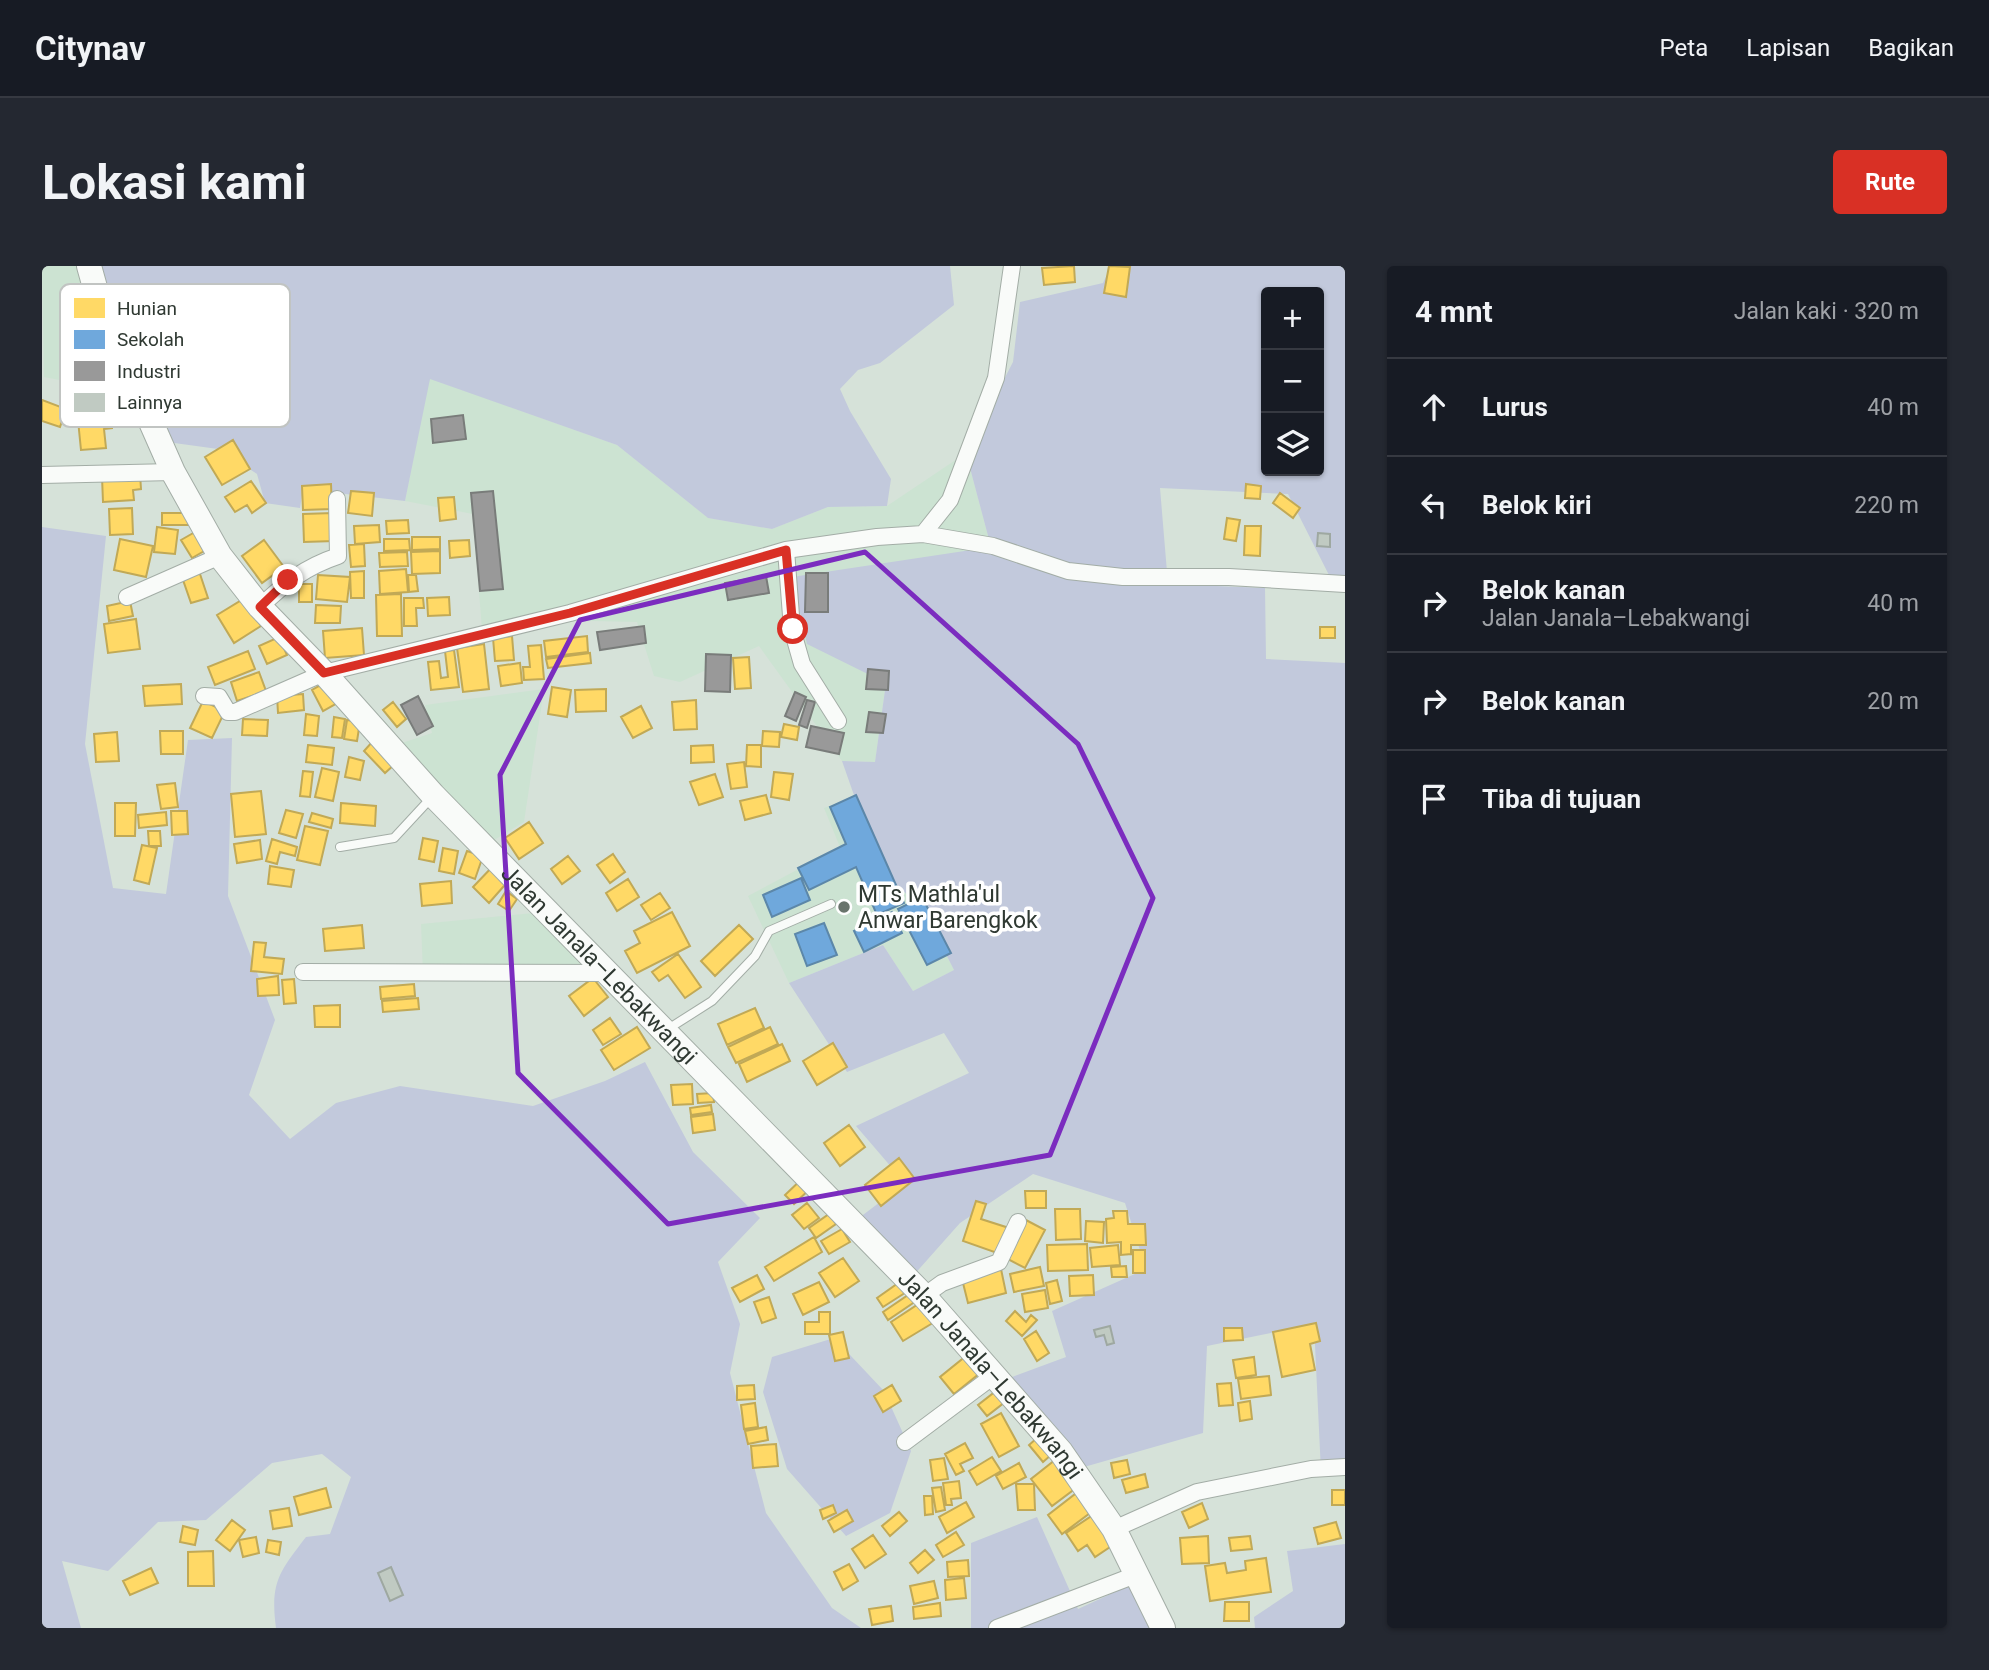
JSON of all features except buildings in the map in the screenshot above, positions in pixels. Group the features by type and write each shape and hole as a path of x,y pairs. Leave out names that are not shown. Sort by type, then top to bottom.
{"main road":[{"name":"Jalan Janala–Lebakwangi","path":"89,266 94,284"},
{"name":"Jalan Janala–Lebakwangi","path":"153,427 173,472 220,556 260,607 324,673 433,795 924,1296 992,1377 1061,1452 1114,1529 1163,1628"}],"street":[{"path":"923,534 950,500 996,378 1012,266"},
{"path":"42,475 173,472"},
{"path":"260,607 303,570 338,556 337,499"},
{"path":"204,696 219,696 228,712 235,712 324,673 570,613 786,550 923,534 993,546 1069,571 1123,577 1228,577 1345,584"},
{"path":"786,550 793,629 802,664 838,721"},
{"path":"127,597 220,556"},
{"path":"303,972 609,973"},
{"path":"924,1296 942,1283 999,1262 1018,1222"},
{"path":"905,1442 992,1377"},
{"path":"1114,1529 1197,1492 1311,1469 1345,1467"},
{"path":"998,1628 1138,1574"}],"lane":[{"path":"341,847 394,838 433,795"},
{"path":"665,1031 712,1001 755,956 769,931 831,904"}],"highlighted area":[{"path":"865,552 1078,744 1153,898 1050,1155 668,1224 518,1073 500,775 580,620"}],"shaded area":[{"path":"42,266 88,266 95,284 60,284 60,380 44,377"},
{"path":"88,266 950,266 954,305 880,363 858,370 840,389 850,411 891,479 887,506 828,507 772,529 708,518 617,445 430,379 405,501 303,489 300,508 265,503 257,474 218,449 167,442 160,427 290,427 290,284 96,284"},
{"path":"1111,266 1345,266 1345,581 1331,579 1288,494 1160,488 1168,584 1265,588 1266,659 1345,663 1345,1470 1321,1472 1314,1324 1207,1346 1203,1433 1077,1469 1004,1380 1066,1357 1052,1311 1146,1269 1125,1203 1033,1174 960,1223 912,1277 859,1218 905,1183 856,1126 969,1073 944,1033 847,1072 789,983 883,945 913,991 954,970 921,905 882,875 842,761 875,762 886,683 807,644 792,577 991,547 966,453 1013,362 1020,302 1103,283"},
{"path":"429,378 617,445 708,518 772,529 828,507 887,506 966,453 991,547 886,683 875,762 842,761 759,646 680,682 654,676 637,622 552,620 482,630 473,514 405,501"},
{"path":"42,527 106,536 85,744 113,888 166,894 188,740 232,738 228,896 275,1020 249,1095 290,1139 336,1103 400,1086 533,1106 605,1081 645,1062 693,1152 760,1218 718,1262 740,1324 730,1373 766,1513 832,1608 861,1628 276,1628 274,1600 283,1569 306,1537 330,1534 351,1477 322,1454 272,1463 206,1520 158,1522 108,1571 62,1561 81,1628 42,1628"},
{"path":"544,689 524,822 489,843 393,746 432,733 425,705"},
{"path":"853,798 921,905 954,970 913,991 883,945 789,983 748,896 840,847 824,808"},
{"path":"554,911 599,967 423,974 421,924"},
{"path":"834,1338 884,1391 911,1451 890,1513 846,1536 787,1469 763,1392 772,1357"},
{"path":"1037,1517 1078,1609 1141,1580 1158,1628 971,1628 971,1543"},
{"path":"1345,1544 1345,1628 1255,1628 1254,1617 1293,1591 1287,1551"}],"place":[{"name":"MTs Mathla'ul Anwar Barengkok","path":"844,907"}],"route":[{"path":"288,580 260,607 324,673 570,613 786,550 793,629"}]}
